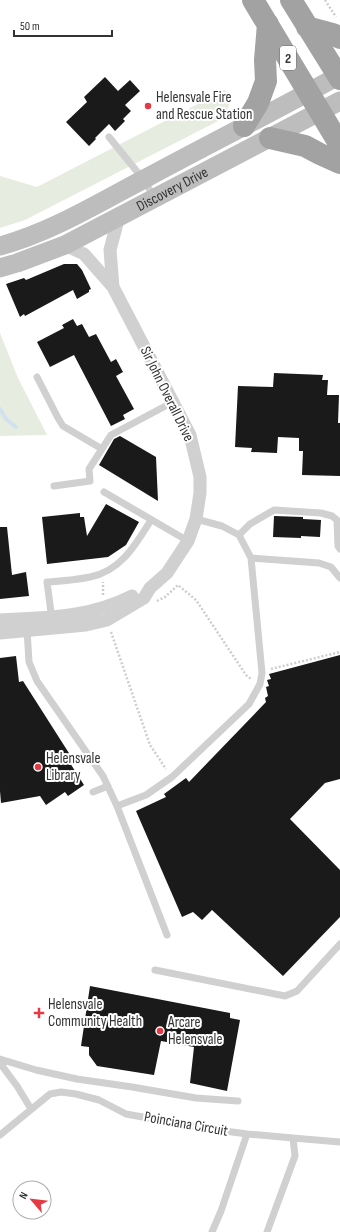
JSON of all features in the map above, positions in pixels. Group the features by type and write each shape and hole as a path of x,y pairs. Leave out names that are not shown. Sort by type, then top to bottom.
{"highway":[{"name":"2","path":"253,0 340,145"},
{"name":"2","path":"291,0 339,78"},
{"path":"244,126 258,103 266,81 265,60 268,24"},
{"path":"307,27 333,34 340,38"},
{"path":"270,138 305,146 340,163"}],"main road":[{"name":"Discovery Drive","path":"0,246 49,228 339,78"},
{"name":"Discovery Drive","path":"0,268 65,245 154,197 340,101"}],"street":[{"name":"Sir John Overall Drive","path":"113,287 110,250 119,216"},
{"name":"Sir John Overall Drive","path":"0,620 86,625 105,614 121,602 150,588 167,574 188,541 196,519 200,493 200,477 190,435 113,287 84,254 65,245"},
{"name":"Sir John Overall Drive","path":"0,633 27,630 52,622"}],"lane":[{"path":"109,137 143,179 154,197"},
{"path":"37,377 63,426 102,449"},
{"path":"54,486 90,481 89,469 111,435 173,402"},
{"path":"104,492 188,541"},
{"path":"239,535 250,524 274,510 321,513 332,516 337,520 338,546 340,549"},
{"path":"117,806 146,795 172,777 249,704 260,684 262,672 251,558 239,535 222,526 196,519"},
{"path":"52,622 47,582 91,577 109,570 123,560 134,548 151,520"},
{"path":"251,558 319,564 331,567 340,578"},
{"path":"27,630 29,662 37,681 103,776 117,806 167,935"},
{"path":"93,792 108,786"},
{"path":"155,970 285,996 297,991 340,944"},
{"path":"0,1059 36,1070 77,1079 132,1086 196,1098 238,1101"},
{"path":"0,1063 17,1086 31,1109"},
{"name":"Poinciana Circuit","path":"0,1135 50,1094 60,1092 99,1100 126,1114 203,1128 247,1134 340,1142"},
{"path":"212,1232 221,1211 247,1134"},
{"path":"267,1232 295,1156 293,1138"}],"path":[{"path":"325,0 340,22"},
{"path":"103,573 104,592 102,600 105,614 150,745 172,777"},
{"path":"155,603 178,585 188,592 196,600 246,675 265,687 270,670 340,652"}],"shaded area":[{"path":"225,90 229,103 226,113 220,120 25,220 0,228 0,176 37,187"},
{"path":"0,333 18,378 47,435 0,436"}],"building":[{"path":"105,77 118,91 130,80 140,91 125,105 131,111 123,119 125,121 115,131 109,124 89,146 66,122 87,102 84,97"},
{"path":"64,264 77,264 82,270 91,289 89,292 77,299 73,290 25,316 24,314 20,317 6,284 24,278 26,280"},
{"path":"73,319 77,326 82,324 89,337 96,334 111,362 116,359 123,372 116,376 134,409 123,415 125,419 111,426 74,355 50,367 37,342 64,328 62,325"},
{"path":"274,373 323,375 322,380 328,380 327,395 339,395 338,423 340,423 340,476 302,475 303,451 299,451 299,438 278,437 277,453 251,452 252,448 235,447 238,386 273,387"},
{"path":"120,436 156,457 158,501 99,465 114,439"},
{"path":"106,504 139,522 126,545 108,557 47,564 42,517 80,513 80,517 84,517 87,536"},
{"path":"274,516 303,517 303,519 321,520 320,537 273,537"},
{"path":"0,527 7,527 12,575 26,572 29,596 0,599"},
{"path":"340,655 340,779 325,783 290,819 340,870 340,917 283,976 212,910 202,920 193,912 182,917 136,811 166,797 164,794 186,778 189,782 266,702 265,698 268,696 266,687 269,686 267,680 271,679 269,674"},
{"path":"16,656 19,682 23,681 74,761 70,763 84,785 68,796 65,792 46,805 40,796 1,803 0,658"},
{"name":"Arcare Helensvale","path":"90,986 230,1013 230,1018 240,1020 227,1091 190,1083 194,1047 161,1041 154,1075 97,1066 89,1055 89,1047 81,1046"}],"waterway":[{"path":"0,409 6,419 16,427"}],"place":[{"name":"Helensvale Fire and Rescue Station","path":"148,106"},
{"name":"Helensvale Library","path":"38,767"},
{"name":"Helensvale Community Health","path":"39,1013"},
{"name":"Arcare Helensvale","path":"160,1031"}]}
